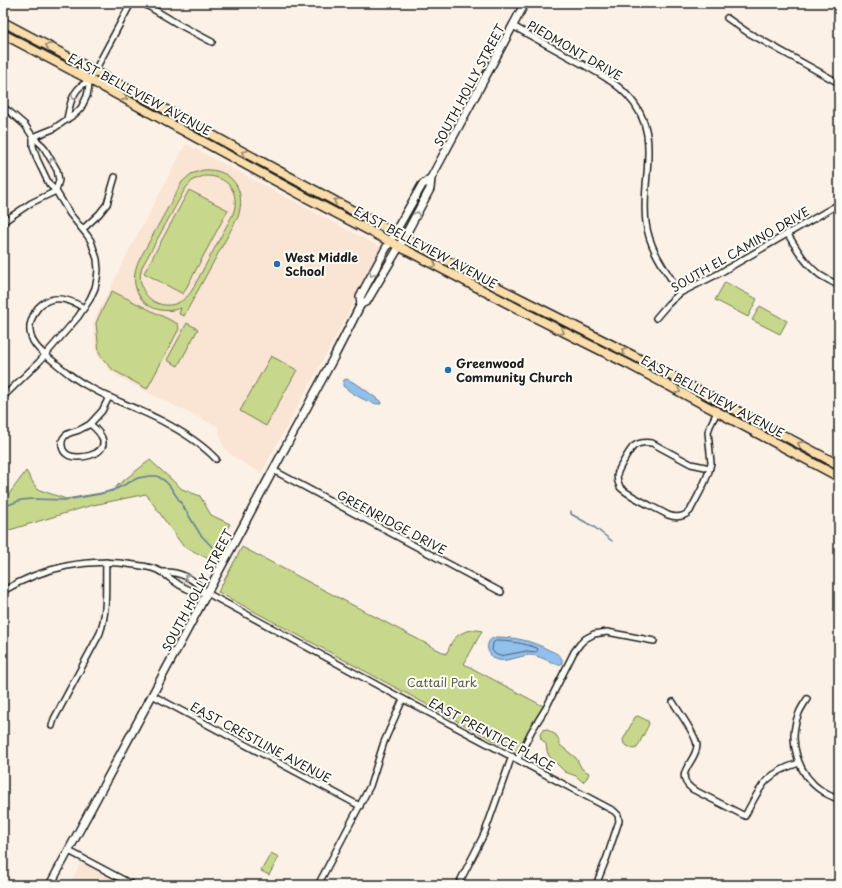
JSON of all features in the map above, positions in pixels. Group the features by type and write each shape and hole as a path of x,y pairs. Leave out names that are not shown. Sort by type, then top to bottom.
{"main road":[{"name":"EAST BELLEVIEW AVENUE","path":"3,22 404,238 634,356 839,465"},
{"name":"EAST BELLEVIEW AVENUE","path":"3,34 399,247 548,325 628,364 839,478"}],"street":[{"path":"33,137 53,130 75,114 83,105 89,91 90,80 131,3"},
{"path":"143,3 212,42"},
{"name":"SOUTH HOLLY STREET","path":"361,304 368,301 404,238 430,189 431,178 526,3"},
{"path":"727,18 747,32 839,83"},
{"name":"PIEDMONT DRIVE","path":"513,26 571,57 616,84 637,106 645,124 648,146 647,177 644,199 646,224 655,253 680,293"},
{"path":"67,119 71,102 77,91 90,80"},
{"path":"3,107 25,125 33,137 43,146 57,170 59,180 56,190 31,203 3,222"},
{"path":"3,397 30,372 45,355 84,308 96,288 98,259 95,249 83,229 70,214 56,190 50,184 37,159 33,146 33,137"},
{"path":"83,229 107,204 115,177"},
{"name":"SOUTH HOLLY STREET","path":"50,885 334,357 361,304 360,297 422,185 431,178"},
{"name":"SOUTH EL CAMINO DRIVE","path":"656,318 680,293 718,274 839,204"},
{"path":"787,233 803,259 821,276 839,286"},
{"path":"84,308 70,300 63,299 49,300 44,303 36,310 30,327 30,332 37,347 72,377 94,390 171,426 194,441 216,459"},
{"path":"90,424 102,437 102,448 88,456 80,457 67,454 62,449 63,438 68,433 80,430 90,424 102,411 109,397"},
{"path":"710,468 691,464 652,444 641,442 631,449 618,473 618,483 624,491 672,516 679,517 685,515 690,511 705,482 710,468 708,432 717,412"},
{"name":"GREENRIDGE DRIVE","path":"273,470 502,592"},
{"path":"3,591 22,580 50,570 77,564 106,562 128,563 161,571 170,571 187,576 208,593"},
{"path":"52,726 54,719 103,625 105,612 106,562"},
{"path":"161,571 176,583 186,588 199,593 208,593"},
{"name":"EAST PRENTICE PLACE","path":"208,593 403,699 610,808 618,815 619,821 607,858 596,885"},
{"path":"518,759 574,652 585,639 594,634 607,632 654,641"},
{"name":"EAST CRESTLINE AVENUE","path":"152,695 360,806"},
{"path":"318,885 370,786 384,742 403,699"},
{"path":"807,699 799,714 795,729 794,741 799,763 810,780 822,791 839,800"},
{"path":"673,702 694,736 697,744 696,751 685,774 686,782 692,789 745,816 766,780 780,770 799,763"},
{"path":"458,885 485,832 512,756"},
{"path":"69,851 133,885"},
{"path":"836,885 839,880"}],"shaded area":[{"path":"186,144 380,247 378,255 335,338 261,473 235,458 228,452 221,440 218,427 119,377 109,370 99,358 96,351 93,325 97,313"},
{"path":"82,861 127,885 69,885"}],"green space":[{"path":"203,170 213,170 229,177 239,190 240,207 238,217 184,316 179,314 181,308 159,310 143,301 135,284 135,273 138,262 182,182 191,174","holes":["204,176 219,178 230,186 235,199 233,214 191,292 182,300 173,304 164,305 155,302 142,288 140,278 142,267 185,189 193,180"]},
{"path":"189,190 228,210 183,294 144,273"},
{"path":"725,282 757,299 748,317 715,300"},
{"path":"112,291 178,324 179,329 147,389 113,370 102,358 99,352 96,323"},
{"path":"760,306 787,321 780,334 752,320"},
{"path":"187,323 198,329 178,366 167,360"},
{"path":"271,356 297,370 266,426 240,411"},
{"path":"150,460 182,489 200,496 211,515 230,524 211,560 183,546 146,494 89,506 3,532 3,502 26,471 37,489 66,499 113,491 118,485"},
{"name":"Cattail Park","path":"242,547 446,654 453,641 460,634 470,630 482,631 464,664 543,706 518,751 515,752 218,592"},
{"path":"638,716 648,721 649,724 637,748 633,749 624,744 623,740 635,717"},
{"path":"546,729 556,735 560,745 576,758 582,769 589,773 583,782 576,776 565,772 549,756 546,744 541,739 540,734"},
{"path":"271,853 279,857 269,875 261,871"}],"water":[{"path":"347,379 360,386 380,401 381,404 366,401 346,389 343,384 344,380"},
{"path":"496,637 517,639 536,644 558,654 562,659 562,663 559,665 533,655 509,660 498,660 491,655 488,648 489,641"}],"waterway":[{"path":"3,507 21,500 66,500 100,494 116,489 138,478 157,476 169,485 200,534 215,550"},
{"path":"571,511 571,514 594,527 612,541"}],"place":[{"name":"West Middle School","path":"277,264"},
{"name":"Greenwood Community Church","path":"448,370"}]}
